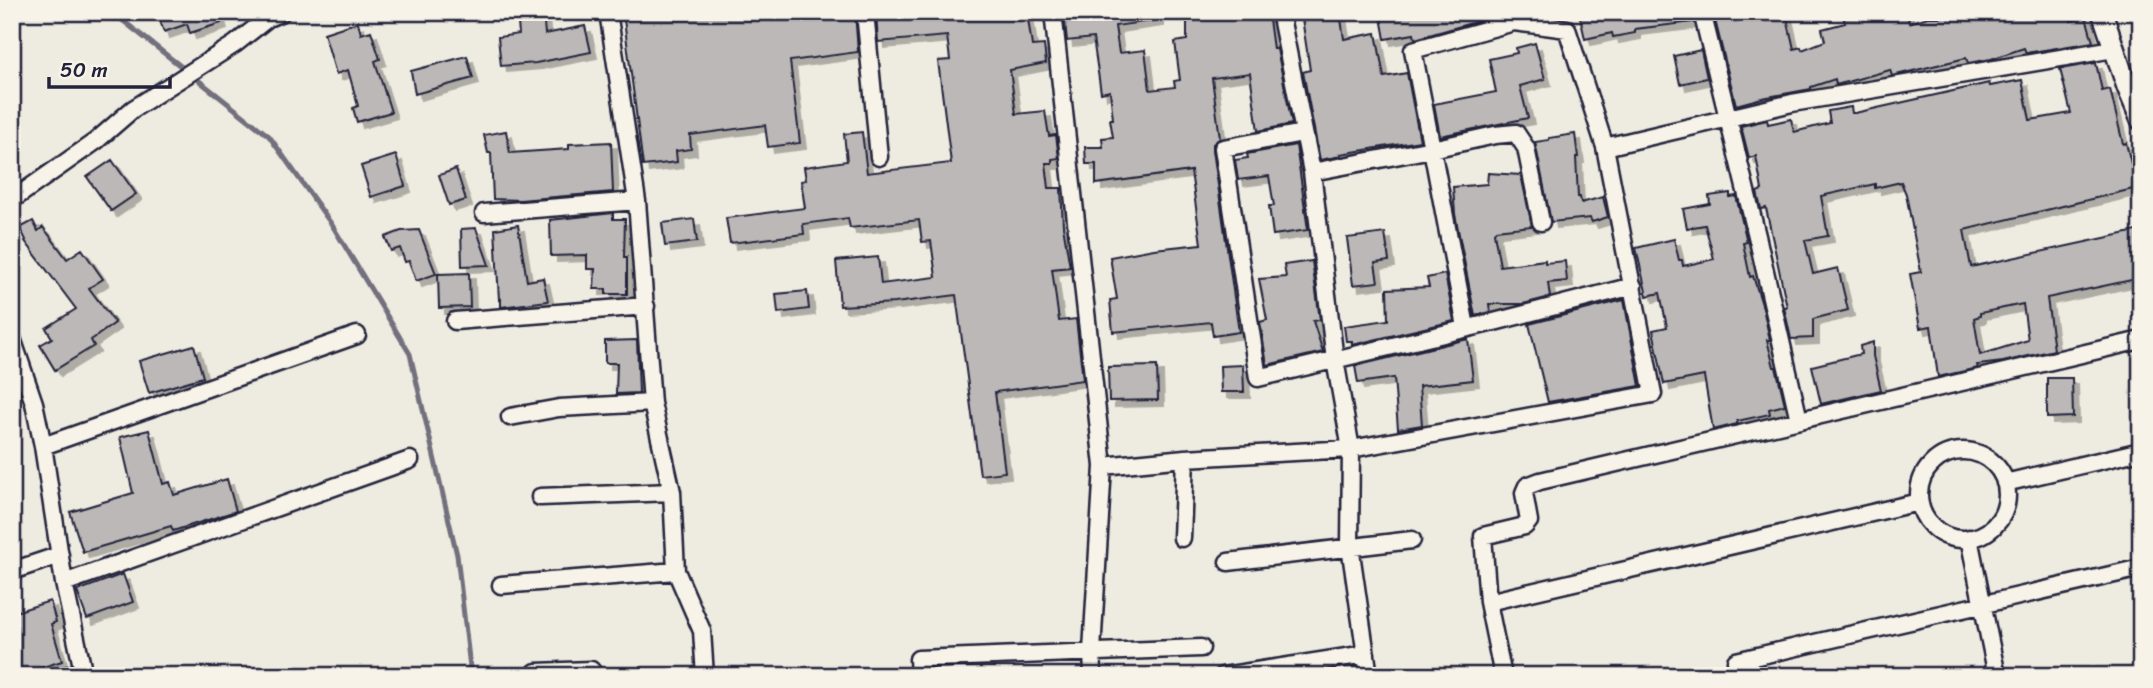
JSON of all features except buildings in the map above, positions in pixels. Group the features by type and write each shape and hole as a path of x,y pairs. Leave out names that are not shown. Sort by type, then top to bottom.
{"main road":[{"path":"2102,12 2141,120"}],"street":[{"path":"12,200 96,141 133,109 235,44 268,18 282,12"},
{"path":"608,12 638,201 652,403 672,492 676,571 702,631 705,676"},
{"path":"865,12 878,157"},
{"path":"1053,12 1103,466 1092,652 1093,676"},
{"path":"1280,12 1312,172 1335,360 1351,449 1350,546 1369,676"},
{"path":"1702,12 1799,420"},
{"path":"1103,466 1185,458 1351,449 1653,394 1605,147 1567,29 1513,17 1413,50 1466,327"},
{"path":"1605,147 1792,103 2114,49"},
{"path":"1303,132 1223,148 1258,378 1633,286"},
{"path":"1312,172 1516,133 1527,148 1541,222"},
{"path":"484,213 638,201"},
{"path":"455,321 646,306"},
{"path":"43,446 357,335"},
{"path":"12,338 34,403 64,583 85,673 66,676"},
{"path":"1503,676 1488,602 1483,536 1525,526 1529,521 1524,493 1527,486 2141,340"},
{"path":"510,417 559,408 652,403"},
{"path":"2006,483 2141,451"},
{"path":"1975,452 1989,459 1999,469 2006,483 2007,498 1995,525 1983,534 1969,538 1942,534 1931,526 1919,502 1919,487 1924,473 1933,461 1946,454 1975,452"},
{"path":"1182,538 1185,458"},
{"path":"64,583 411,460"},
{"path":"540,497 672,492"},
{"path":"1488,602 1919,502"},
{"path":"1969,538 1997,676"},
{"path":"1228,562 1412,540"},
{"path":"12,571 60,555"},
{"path":"1736,662 2141,568"},
{"path":"501,585 676,571"},
{"path":"919,676 918,659 1201,648"},
{"path":"1223,676 1366,654"},
{"path":"536,672 591,670 595,676"}],"waterway":[{"path":"112,12 269,136 332,225 410,354 457,555 471,676"}]}
